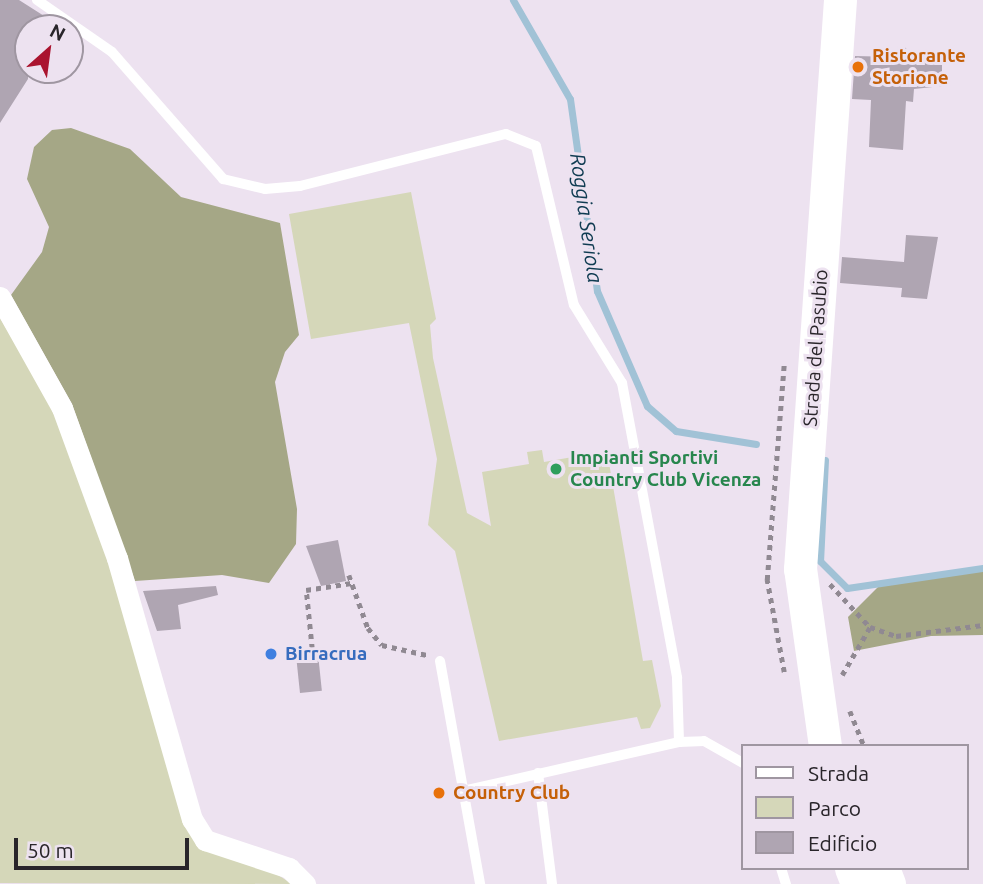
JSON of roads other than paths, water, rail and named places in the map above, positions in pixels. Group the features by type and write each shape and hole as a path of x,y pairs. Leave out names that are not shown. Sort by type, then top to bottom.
{"main road":[{"name":"Strada del Pasubio","path":"838,744 830,686 800,569 840,0"},
{"name":"Strada del Pasubio","path":"825,744 830,686"}],"street":[{"path":"0,297 62,408 113,546 191,819 205,840 289,868 305,884"}],"lane":[{"path":"37,0 112,52 223,179 265,189 300,186 506,134 536,146 574,305 622,383 677,678 679,742"},
{"path":"440,661 480,884"},
{"path":"463,791 679,742 704,741 741,762"},
{"path":"538,774 552,884"}],"waterway":[{"name":"Roggia Seriola","path":"513,0 570,99 597,291 647,406 676,431 756,444"},
{"name":"Roggia Seriola","path":"825,460 820,561 847,588 983,568"}],"place":[{"name":"Ristorante Storione","path":"858,67"},
{"name":"Impianti Sportivi Country Club Vicenza","path":"556,469"},
{"name":"Birracrua","path":"271,654"},
{"name":"Country Club","path":"439,793"}]}
